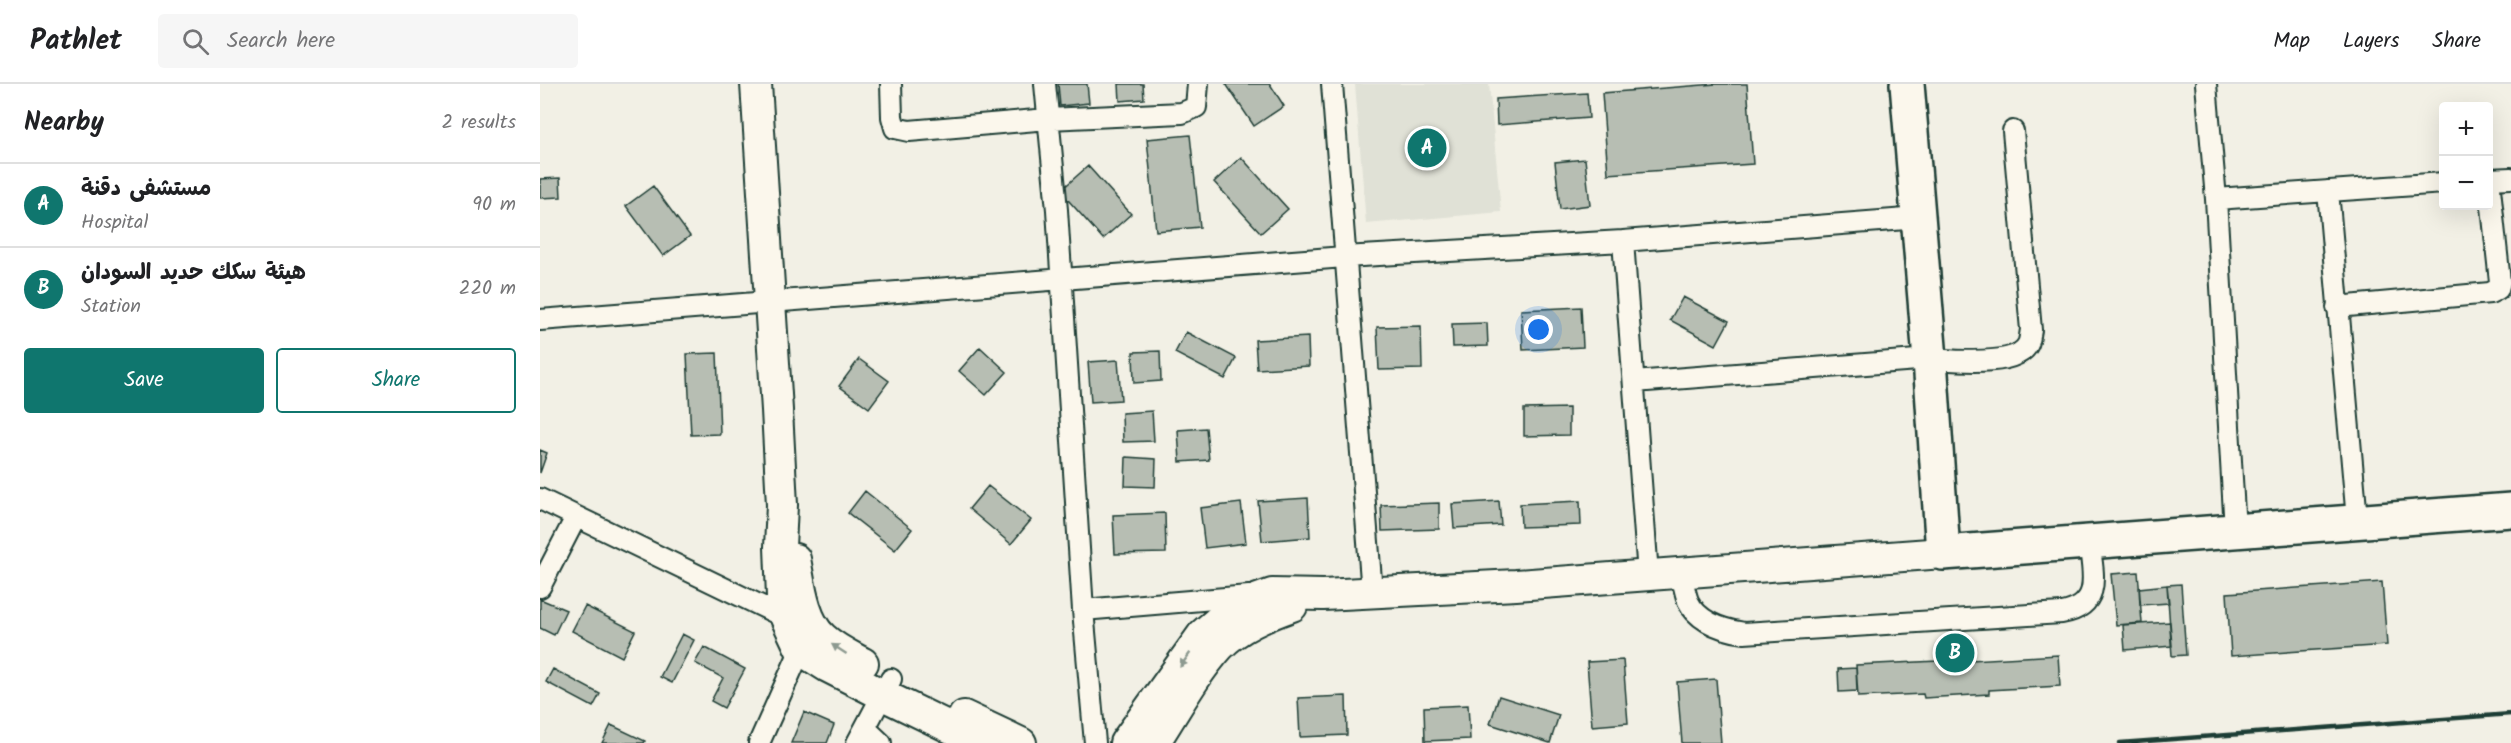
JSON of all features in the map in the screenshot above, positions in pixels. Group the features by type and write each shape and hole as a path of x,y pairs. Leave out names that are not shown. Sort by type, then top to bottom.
{"highway":[{"path":"1907,84 1930,358 1943,553 2511,510"}],"main road":[{"path":"756,84 782,505 802,594 800,631 822,637 887,687 982,743"},
{"path":"1125,743 1212,640 1233,608 1272,594 1372,593 1943,553"},
{"path":"1154,743 1201,671 1212,640 1268,615 1323,595"},
{"path":"887,687 1021,743"}],"street":[{"path":"891,84 892,117 896,128 909,131 1048,119 1182,113 1196,107 1198,84"},
{"path":"1045,84 1057,210 1083,610 1095,743"},
{"path":"1332,84 1372,593"},
{"path":"2206,84 2216,199 2235,531"},
{"path":"1634,382 1930,358 1975,361 2009,358 2020,352 2028,345 2031,330 2013,131"},
{"path":"2493,179 2511,178"},
{"path":"2216,199 2439,183"},
{"path":"2328,191 2357,520"},
{"path":"2337,307 2490,293 2498,289 2500,282 2492,210"},
{"path":"540,320 1344,256 1623,241 1918,218"},
{"path":"1623,241 1648,575"},
{"path":"540,499 800,631 759,743"},
{"path":"540,587 576,517"},
{"path":"1681,573 1689,603 1700,615 1722,630 1744,633 2062,613 2081,606 2092,591 2094,581 2090,542"},
{"path":"1083,610 1272,594"},
{"path":"881,743 861,736 887,687"}],"shaded area":[{"path":"1355,84 1489,84 1501,212 1366,224"}],"building":[{"path":"1058,84 1087,84 1089,103 1060,106"},
{"path":"1119,84 1143,84 1144,99 1120,101"},
{"path":"1226,84 1270,84 1284,106 1254,126"},
{"path":"1716,84 1747,84 1753,164 1608,174 1602,93"},
{"path":"1587,93 1589,118 1497,125 1496,99"},
{"path":"1190,135 1200,227 1156,231 1147,139"},
{"path":"1241,157 1288,209 1261,233 1214,182"},
{"path":"1585,159 1590,205 1560,209 1555,162"},
{"path":"1088,166 1131,214 1103,239 1060,191"},
{"path":"560,178 561,197 540,198 540,179"},
{"path":"653,186 690,236 663,256 626,206"},
{"path":"1683,297 1729,321 1716,345 1670,320"},
{"path":"1581,307 1583,347 1523,350 1521,310"},
{"path":"1487,323 1488,346 1453,347 1452,324"},
{"path":"1421,326 1422,369 1379,370 1377,327"},
{"path":"1186,332 1236,358 1225,379 1175,353"},
{"path":"1308,337 1309,366 1257,369 1255,340"},
{"path":"980,347 1007,372 986,395 959,371"},
{"path":"1160,351 1161,381 1134,383 1133,352"},
{"path":"717,353 720,434 691,435 687,354"},
{"path":"859,359 889,381 869,408 839,386"},
{"path":"1118,360 1121,400 1091,402 1088,362"},
{"path":"1569,408 1569,435 1524,436 1524,409"},
{"path":"1152,411 1154,441 1123,442 1122,413"},
{"path":"1206,428 1209,460 1180,462 1178,430"},
{"path":"540,450 547,453 540,473"},
{"path":"1126,457 1156,459 1155,487 1125,486"},
{"path":"988,486 1031,520 1011,544 969,509"},
{"path":"865,491 912,529 895,550 848,513"},
{"path":"1308,498 1310,537 1262,541 1258,501"},
{"path":"1499,501 1501,525 1454,528 1452,504"},
{"path":"1580,501 1581,525 1521,527 1520,504"},
{"path":"1241,503 1246,543 1205,548 1200,508"},
{"path":"1439,503 1439,529 1382,531 1381,505"},
{"path":"1165,513 1166,553 1115,554 1113,515"},
{"path":"2138,572 2142,623 2116,625 2111,574"},
{"path":"2382,582 2387,645 2231,656 2227,593"},
{"path":"2181,584 2186,655 2172,656 2167,585"},
{"path":"2167,585 2169,603 2140,605 2139,588"},
{"path":"540,599 566,610 554,635 540,628"},
{"path":"585,606 635,631 622,657 572,631"},
{"path":"2170,622 2172,646 2125,650 2123,625"},
{"path":"682,634 694,640 672,683 660,677"},
{"path":"704,647 745,669 724,708 711,701 723,678 695,663"},
{"path":"1970,652 1971,660 2058,655 2060,686 1989,690 1989,694 1924,698 1923,694 1858,697 1856,665 1938,661 1938,654"},
{"path":"1623,660 1628,723 1592,726 1587,662"},
{"path":"1856,668 1857,691 1839,692 1838,669"},
{"path":"553,669 600,694 593,707 546,682"},
{"path":"1716,679 1721,743 1682,743 1677,682"},
{"path":"1346,696 1347,735 1300,737 1298,698"},
{"path":"1499,696 1559,715 1550,743 1490,724"},
{"path":"1468,705 1470,739 1425,741 1424,707"},
{"path":"804,712 834,725 827,743 791,743"},
{"path":"611,725 645,741 644,743 602,743"}],"railway":[{"path":"2120,743 2511,714"}],"place":[{"name":"مستشفى دقنة","path":"1427,148"},
{"name":"هيئة سكك حديد السودان","path":"1955,653"}]}
